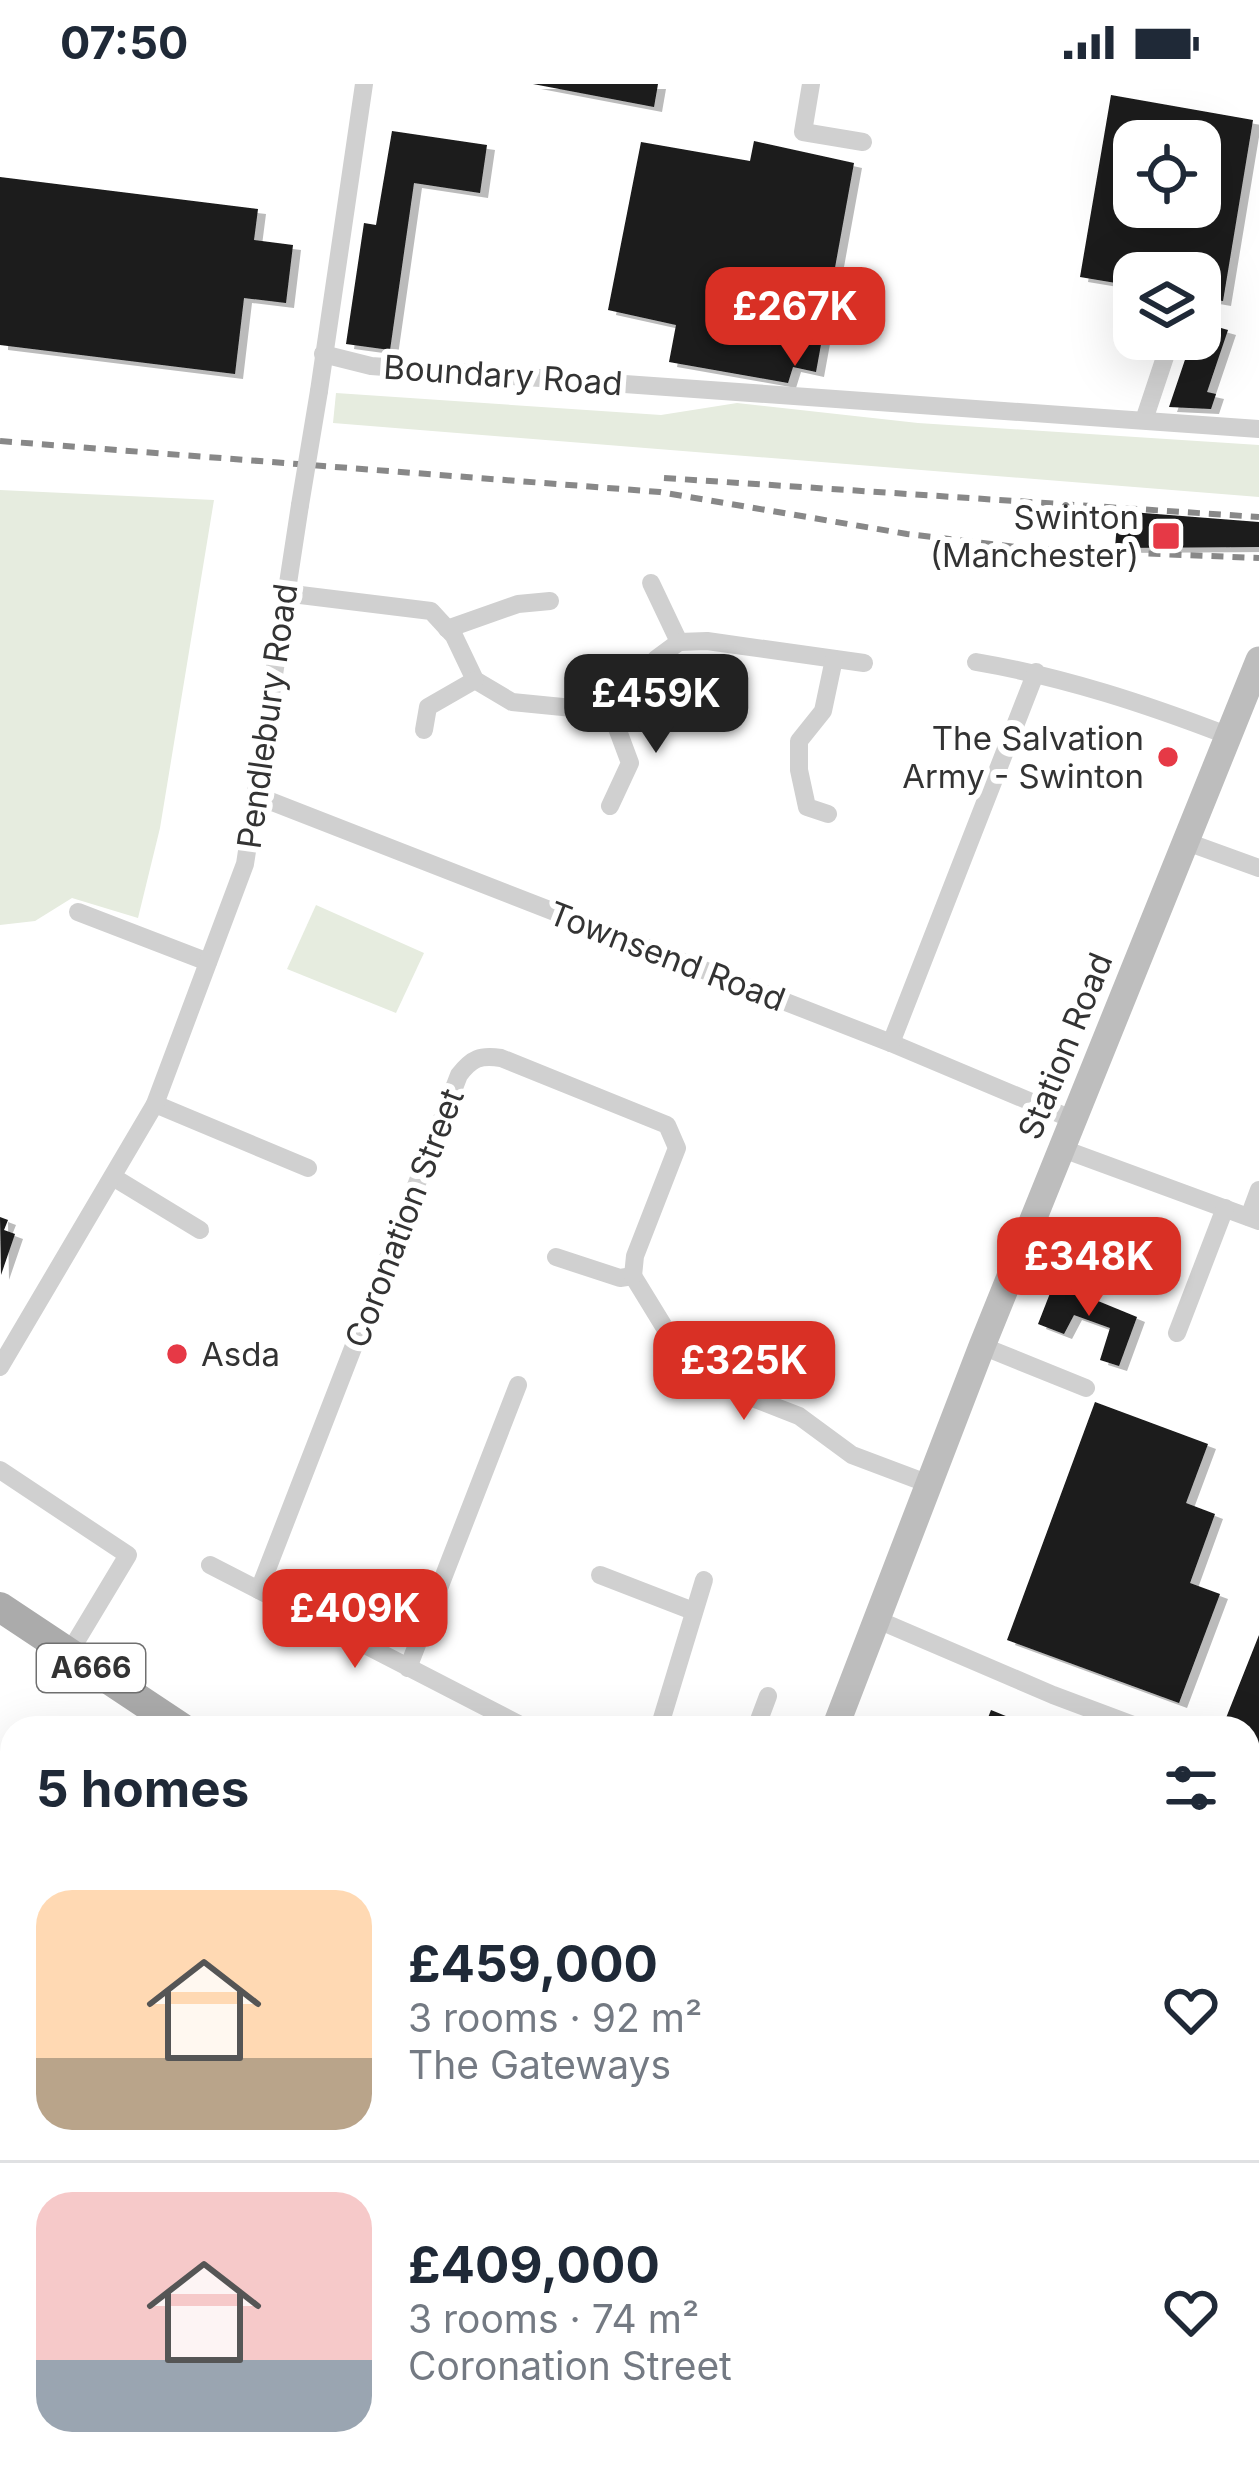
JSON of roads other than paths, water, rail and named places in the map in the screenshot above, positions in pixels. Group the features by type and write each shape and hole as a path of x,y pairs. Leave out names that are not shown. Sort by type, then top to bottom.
{"main road":[{"name":"Station Road","path":"840,1716 982,1346 1259,660"},
{"name":"A666","path":"0,1607 162,1716"}],"street":[{"name":"Pendlebury Road","path":"0,1367 155,1104 245,864 364,84"},
{"path":"811,84 803,132 862,142"},
{"name":"Boundary Road","path":"323,354 371,366 1259,429"},
{"path":"1144,420 1164,360"},
{"path":"651,583 679,642"},
{"path":"284,593 431,611 447,629 475,680 512,702 593,710 621,700 656,659 679,642 707,641 863,663"},
{"path":"447,629 518,604 550,601"},
{"path":"807,807 799,770 800,741 823,711 834,659"},
{"path":"976,662 1036,672 1132,699 1229,736"},
{"path":"891,1043 1036,672"},
{"path":"424,730 428,707 475,680"},
{"path":"608,704 630,763 610,806"},
{"name":"Townsend Road","path":"257,796 891,1043 1074,1120"},
{"path":"787,817 807,807 829,814"},
{"path":"1187,842 1259,868"},
{"path":"78,912 208,962"},
{"name":"Coronation Street","path":"259,1590 459,1075 470,1061 501,1058 655,1118 672,1132 677,1148 635,1256 633,1276"},
{"path":"155,1104 308,1168"},
{"path":"1063,1149 1254,1219 1259,1190"},
{"path":"112,1178 200,1230"},
{"path":"1177,1333 1225,1208"},
{"path":"556,1257 620,1278 633,1276 682,1356 706,1380 799,1416 851,1455 929,1484"},
{"path":"982,1346 1086,1388"},
{"path":"408,1669 518,1385"},
{"path":"0,1470 128,1555 68,1653"},
{"path":"210,1565 502,1716"},
{"path":"600,1575 693,1611"},
{"path":"662,1716 704,1580"},
{"path":"878,1620 1109,1716"},
{"path":"760,1716 767,1696"}],"railway":[{"path":"0,441 660,492 907,534 1034,549 1259,558"},
{"path":"664,478 1259,517"}],"place":[{"name":"Swinton (Manchester)","path":"1166,536"},
{"name":"The Salvation Army - Swinton","path":"1168,757"},
{"name":"Asda","path":"177,1354"}]}
